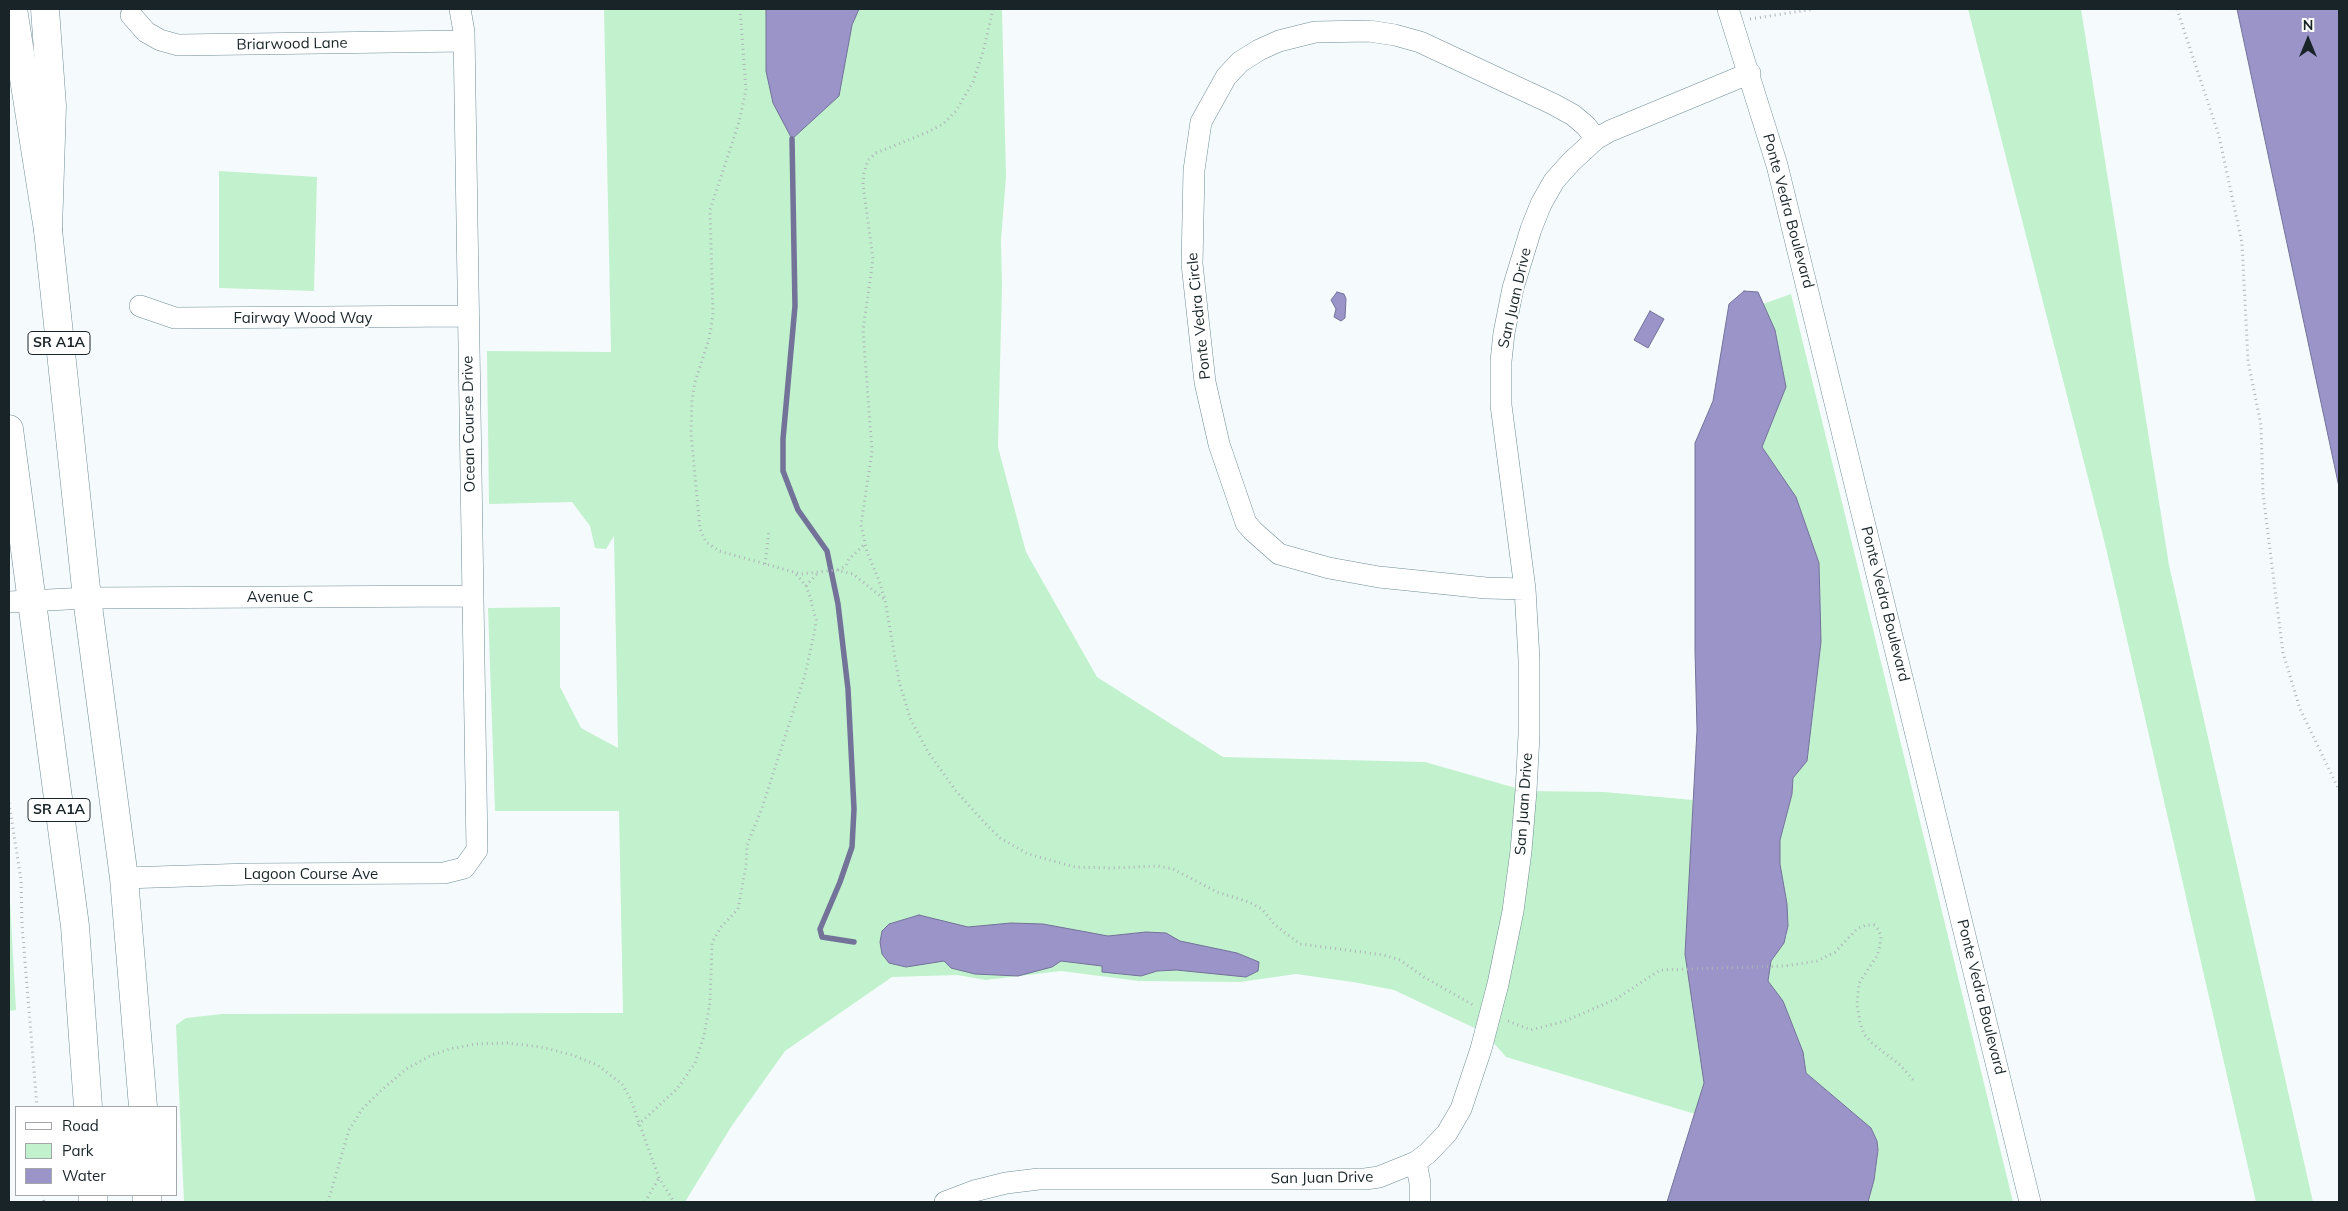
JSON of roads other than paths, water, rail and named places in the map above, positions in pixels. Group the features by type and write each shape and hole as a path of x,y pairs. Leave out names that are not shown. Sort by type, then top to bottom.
{"main road":[{"name":"SR A1A","path":"13,9 48,230 87,598 124,878 143,1106"},
{"path":"45,9 52,106 48,230"},
{"name":"SR A1A","path":"9,428 20,601 75,926 88,1106"}],"street":[{"name":"Ocean Course Drive","path":"460,9 464,41 477,839"},
{"name":"Ponte Vedra Boulevard","path":"1730,14 1750,73 1777,166 2030,1202"},
{"name":"Briarwood Lane","path":"131,15 146,32 160,40 178,45 464,41"},
{"name":"Ponte Vedra Circle","path":"1525,589 1486,588 1380,577 1329,568 1279,554 1252,531 1246,523 1216,434 1206,382 1192,264 1194,170 1201,122 1226,77 1240,62 1259,50 1279,41 1315,32 1369,31 1395,35 1420,42 1553,104 1573,115 1586,126 1596,139"},
{"name":"San Juan Drive","path":"945,1202 974,1191 1006,1183 1039,1179 1365,1179 1392,1174 1416,1162 1438,1144 1455,1122 1464,1101 1490,1014 1512,910 1522,842 1529,735 1529,659 1525,589 1518,522 1500,404 1504,332 1513,288 1531,229 1541,204 1554,181 1570,162 1596,139 1610,131 1750,73"},
{"name":"Fairway Wood Way","path":"140,306 175,318 467,316"},
{"name":"Avenue C","path":"20,601 87,598 472,596"},
{"name":"Lagoon Course Ave","path":"124,878 249,874 444,873 464,868 477,850 477,839"},
{"path":"1416,1162 1420,1183 1420,1202"}],"water":[{"path":"766,9 859,9 852,25 839,96 792,139 773,103 766,71"},
{"path":"2237,9 2339,9 2339,487"},
{"path":"1744,291 1758,292 1775,330 1786,387 1762,447 1796,497 1819,563 1821,642 1807,761 1793,778 1792,794 1780,840 1780,864 1787,904 1788,926 1784,943 1771,961 1768,981 1783,1001 1803,1052 1806,1073 1871,1128 1877,1141 1878,1150 1874,1180 1868,1202 1667,1202 1704,1083 1685,954 1697,730 1695,443 1713,401 1729,304"},
{"path":"1337,292 1344,294 1346,299 1345,318 1341,321 1334,317 1336,309 1331,300"},
{"path":"1650,311 1664,319 1648,348 1634,340"},
{"path":"919,915 968,927 1011,923 1043,924 1108,936 1146,932 1166,933 1180,941 1237,953 1259,962 1258,971 1246,977 1176,970 1157,971 1141,976 1102,972 1102,966 1061,961 1052,967 1018,976 975,974 951,968 944,961 906,967 889,963 882,954 880,942 882,931 889,924"}],"waterway":[{"path":"792,139 795,306 783,439 783,471 798,510 827,551 838,604 848,689 854,809 852,847 840,882 820,929 822,937 854,942"}]}
